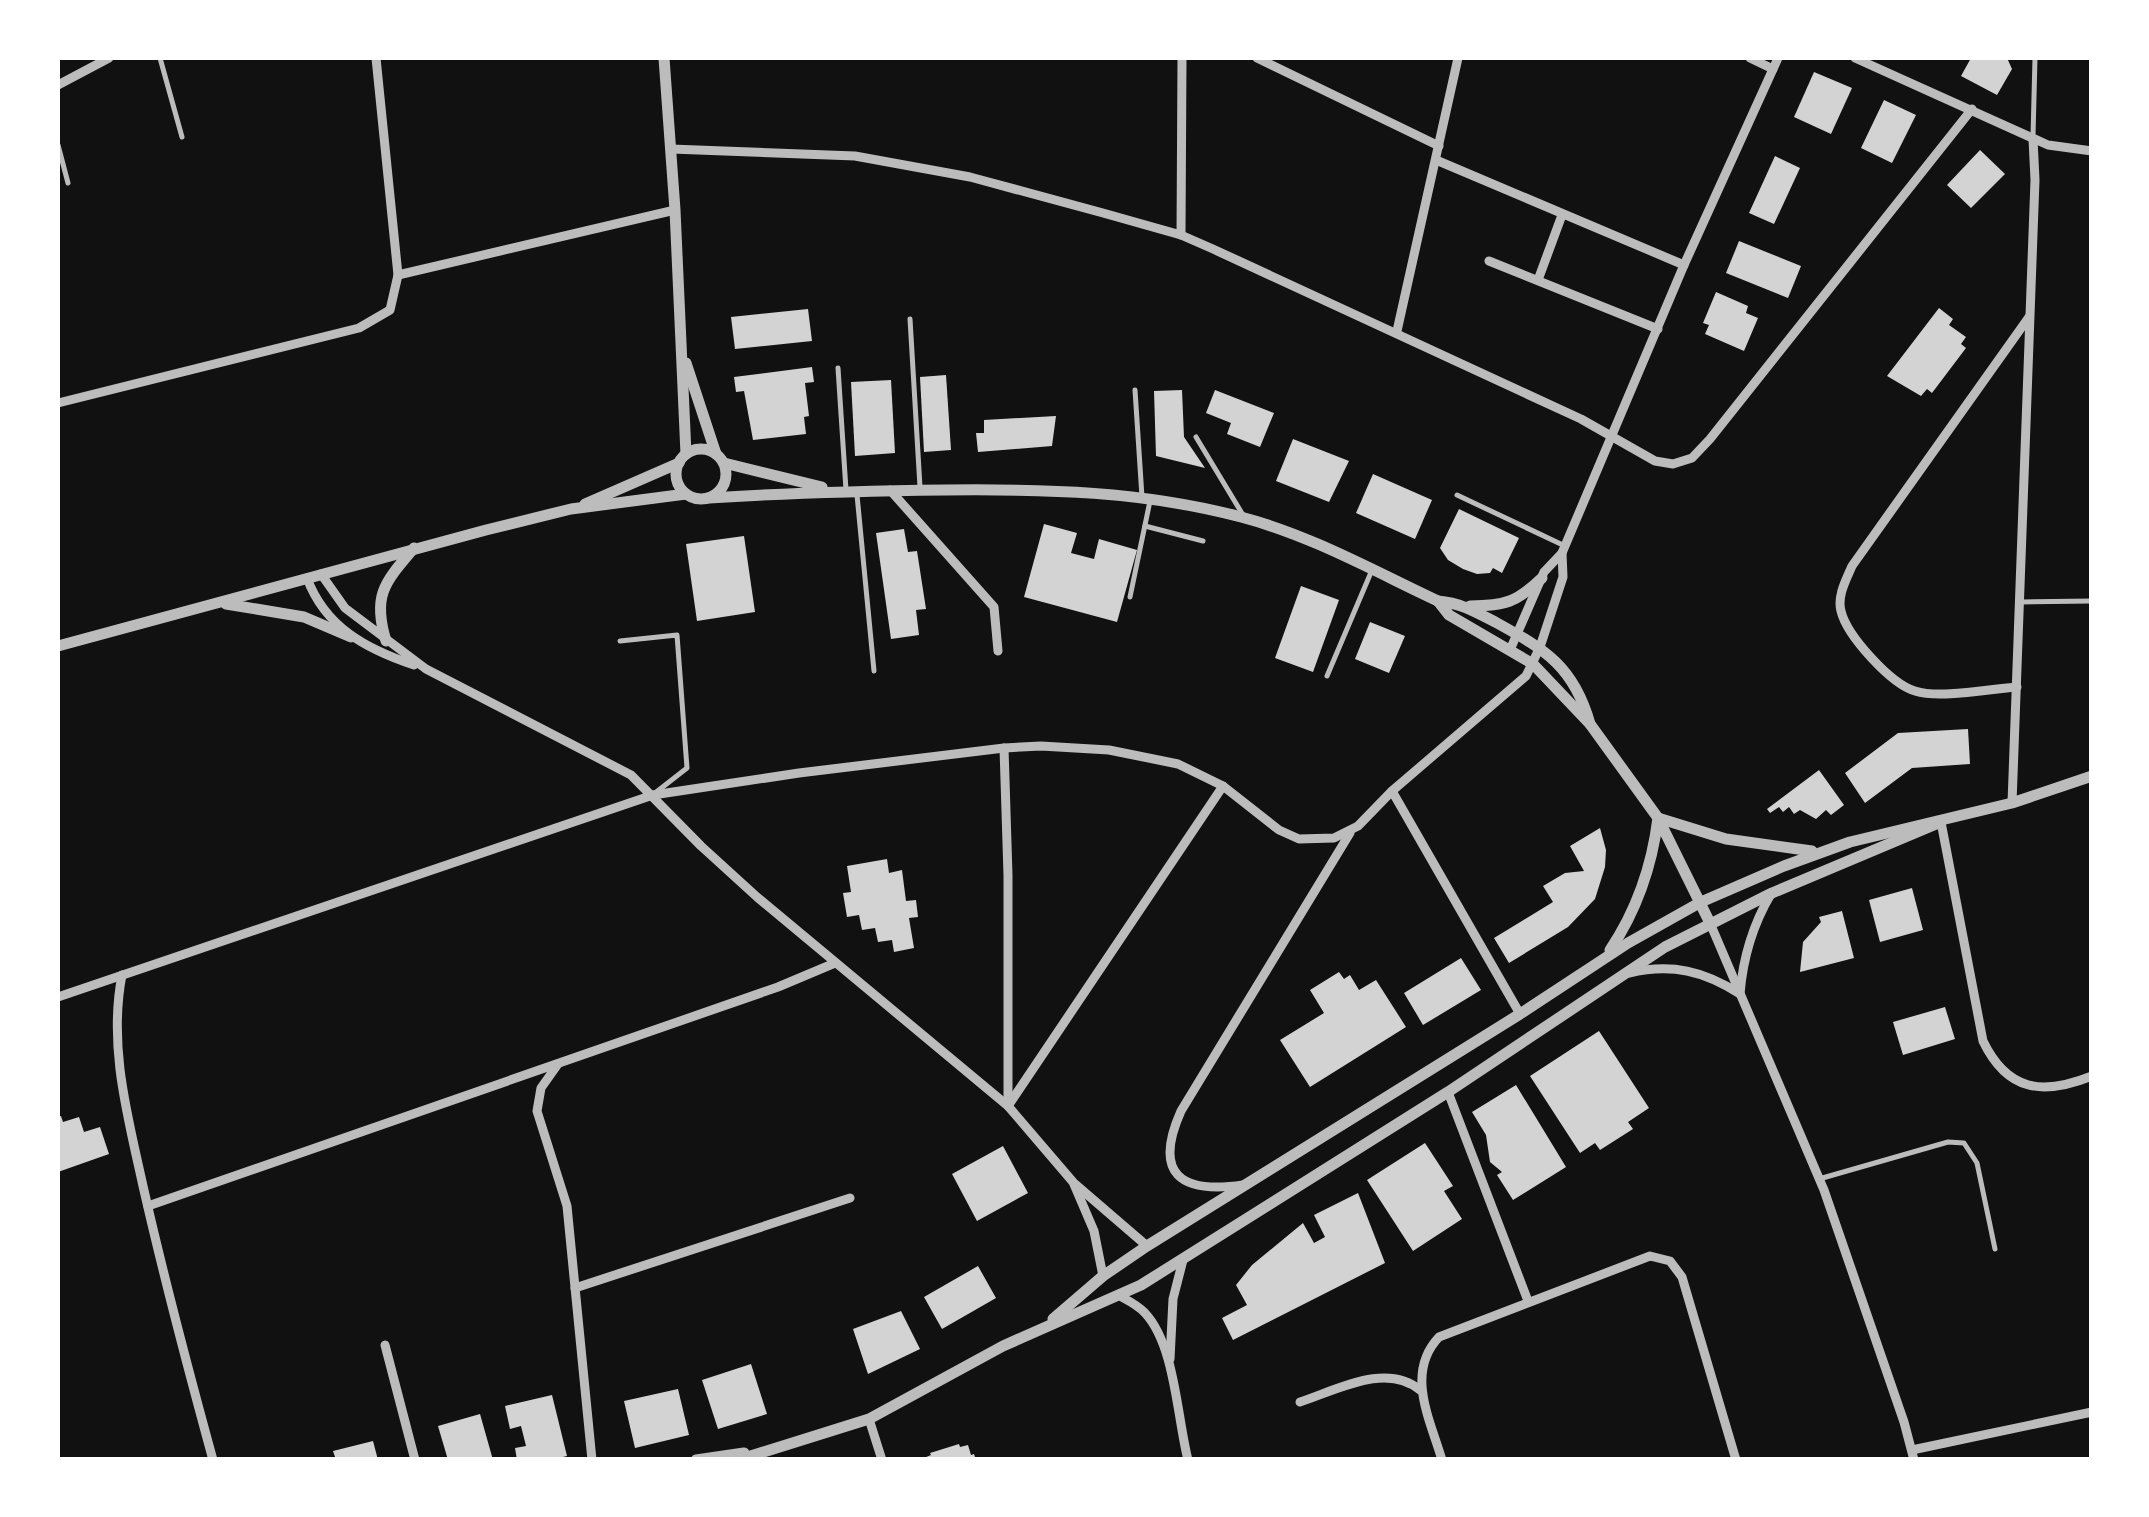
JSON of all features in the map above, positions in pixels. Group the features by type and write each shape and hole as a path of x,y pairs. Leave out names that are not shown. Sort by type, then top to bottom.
{"street":[{"path":"58,85 109,58"},
{"path":"58,404 359,328 390,310 398,276 376,58"},
{"path":"664,58 683,354 683,459 677,480 686,494"},
{"path":"1181,236 1182,58"},
{"path":"1257,58 1439,146"},
{"path":"1397,331 1458,58"},
{"path":"1750,58 1773,69"},
{"path":"58,646 414,548 572,509 686,494 701,499 846,490 1042,489 1146,498 1245,518 1310,541 1438,601 1465,606 1508,603 1523,596 1542,578 1563,549 1684,265 1778,58"},
{"path":"1854,58 1876,62 2033,139 2068,150 2092,151"},
{"path":"671,148 855,156 918,166 970,176 1181,236 1397,331 1614,436 1655,460 1673,464 1692,458 1710,439 1972,108"},
{"path":"2012,803 2035,180 2033,139"},
{"path":"1436,160 1684,265"},
{"path":"398,276 675,210"},
{"path":"1538,280 1562,215"},
{"path":"1489,261 1658,329"},
{"path":"2017,686 1951,693 1916,692 1891,678 1854,636 1841,610 1842,589 1852,566 2029,318"},
{"path":"683,354 726,480 709,498"},
{"path":"572,509 701,450 846,490"},
{"path":"890,490 994,607 998,651"},
{"path":"386,641 379,613 380,595 386,581 414,548"},
{"path":"1251,1184 1221,1188 1188,1184 1175,1174 1169,1160 1173,1129 1181,1111 1351,831 1392,791 1512,690 1533,664 1563,577 1563,549"},
{"path":"321,574 345,608 426,669 631,775 701,846 1008,1106 1073,1182 1148,1246"},
{"path":"307,578 320,608 351,637"},
{"path":"1510,650 1542,578"},
{"path":"1438,601 1449,615 1533,664 1590,724 1658,818 1710,924 1819,1179 1913,1455 2092,1412"},
{"path":"222,603 304,617 390,657 426,669"},
{"path":"1465,606 1540,646 1559,663 1584,702 1590,724"},
{"path":"1004,748 1008,1106"},
{"path":"58,997 652,794 1004,748 1109,750 1178,764 1223,786 1279,830 1298,838 1334,838 1351,831"},
{"path":"1042,1328 1103,1276 1148,1246 1700,902 1821,852 1880,833 2012,803 2092,776"},
{"path":"1008,1106 1223,786"},
{"path":"1392,791 1520,1014"},
{"path":"1658,818 1726,840 1821,852"},
{"path":"1605,958 1637,902 1651,861 1658,818"},
{"path":"696,1460 763,1450 869,1419 1042,1328 1118,1294 1183,1260 1448,1092 1622,975 1710,924 1772,893 1941,822"},
{"path":"1941,822 1983,1041 1995,1066 2018,1082 2043,1086 2071,1084 2092,1076"},
{"path":"1740,994 1752,930 1772,893"},
{"path":"148,1206 778,987 835,963"},
{"path":"1622,975 1652,968 1684,968 1714,977 1740,994"},
{"path":"122,976 117,1002 119,1063 156,1250 213,1460"},
{"path":"558,1064 541,1088 537,1110 567,1206 592,1460"},
{"path":"1448,1092 1528,1301"},
{"path":"1073,1182 1094,1230 1103,1276"},
{"path":"576,1288 850,1198"},
{"path":"1442,1460 1422,1392 1422,1360 1439,1338 1640,1258 1660,1256 1670,1260 1682,1277 1736,1460"},
{"path":"1170,1366 1173,1299 1183,1260"},
{"path":"1118,1294 1144,1311 1158,1331 1170,1366 1188,1460"},
{"path":"385,1345 415,1460"},
{"path":"1300,1402 1388,1376 1406,1380 1422,1392"},
{"path":"869,1419 882,1460"},
{"path":"738,1460 763,1450"}],"lane":[{"path":"160,58 182,137"},
{"path":"2033,139 2036,58"},
{"path":"58,145 68,184"},
{"path":"910,319 920,490"},
{"path":"838,368 846,490 874,671"},
{"path":"1130,598 1145,526 1146,498 1135,390"},
{"path":"1196,436 1245,518"},
{"path":"1456,495 1563,549"},
{"path":"1145,526 1203,541"},
{"path":"1327,676 1372,570"},
{"path":"2021,602 2092,600"},
{"path":"620,641 677,636 687,768 652,794"},
{"path":"1819,1179 1948,1142 1964,1143 1978,1162 1996,1248"}],"building":[{"path":"1971,58 2007,58 2012,69 1997,95 1961,76"},
{"path":"1814,72 1852,88 1831,134 1794,117"},
{"path":"1884,100 1916,115 1892,163 1861,148"},
{"path":"1980,150 2005,174 1971,208 1947,185"},
{"path":"1775,156 1800,168 1774,224 1749,213"},
{"path":"1739,241 1801,266 1788,298 1726,273"},
{"path":"1716,292 1748,306 1746,313 1758,318 1744,351 1705,334 1709,325 1703,323"},
{"path":"1939,308 1953,319 1949,325 1966,337 1961,344 1966,348 1932,393 1927,389 1921,396 1887,376"},
{"path":"808,309 812,341 735,349 731,317"},
{"path":"812,367 814,382 805,383 809,416 804,417 806,434 753,440 744,391 736,392 734,377"},
{"path":"946,375 951,450 924,452 920,377"},
{"path":"891,380 895,453 855,456 851,382"},
{"path":"1182,390 1184,437 1205,468 1156,456 1154,391"},
{"path":"1215,390 1274,413 1260,447 1227,434 1231,423 1206,413"},
{"path":"1056,416 1052,446 978,452 976,433 984,433 984,420"},
{"path":"1293,439 1349,461 1329,502 1276,481"},
{"path":"1373,474 1432,500 1415,539 1356,513"},
{"path":"1459,509 1519,538 1502,573 1493,568 1490,573 1477,574 1448,560 1440,548"},
{"path":"1044,524 1077,533 1071,553 1094,559 1099,539 1137,550 1117,622 1024,597"},
{"path":"904,529 908,552 917,551 926,609 916,610 919,635 891,639 876,533"},
{"path":"744,536 755,612 697,621 686,544"},
{"path":"1301,586 1339,600 1313,672 1275,658"},
{"path":"1370,622 1405,636 1389,673 1355,659"},
{"path":"1968,729 1970,764 1912,768 1865,803 1845,773 1898,733"},
{"path":"1819,770 1844,805 1831,815 1826,810 1816,819 1800,810 1794,814 1789,807 1783,812 1779,807 1770,813 1767,809"},
{"path":"1600,828 1606,850 1605,867 1595,899 1568,927 1509,963 1494,938 1553,902 1543,886 1565,873 1584,871 1570,846"},
{"path":"887,859 889,873 902,870 906,901 916,900 918,917 909,918 914,948 894,952 892,940 878,942 875,928 862,930 859,915 847,917 843,893 851,892 847,866"},
{"path":"1912,888 1923,930 1880,942 1869,900"},
{"path":"1842,911 1854,958 1800,972 1803,942 1821,922 1819,917"},
{"path":"1461,958 1481,990 1423,1025 1404,993"},
{"path":"1339,972 1344,979 1350,975 1359,990 1376,980 1406,1027 1310,1087 1280,1040 1324,1013 1310,990"},
{"path":"1945,1007 1955,1039 1903,1055 1893,1022"},
{"path":"1599,1031 1649,1108 1628,1122 1633,1129 1600,1150 1595,1143 1580,1153 1530,1076"},
{"path":"1516,1085 1566,1167 1513,1200 1497,1175 1502,1172 1490,1162 1486,1135 1472,1112"},
{"path":"61,1116 63,1122 79,1117 84,1132 100,1127 109,1154 58,1172"},
{"path":"1425,1143 1453,1186 1444,1191 1462,1219 1413,1251 1367,1180"},
{"path":"1003,1146 1028,1193 977,1221 952,1174"},
{"path":"1358,1193 1385,1263 1233,1340 1222,1318 1247,1305 1236,1285 1252,1265 1303,1223 1314,1243 1325,1237 1314,1215"},
{"path":"978,1266 996,1298 942,1329 924,1297"},
{"path":"901,1311 920,1349 868,1374 853,1329"},
{"path":"751,1364 767,1414 718,1429 702,1380"},
{"path":"678,1389 689,1435 635,1448 624,1401"},
{"path":"552,1395 567,1456 517,1460 515,1448 526,1446 521,1426 510,1429 505,1406"},
{"path":"480,1414 493,1460 448,1460 438,1426"},
{"path":"373,1441 378,1460 336,1460 333,1451"},
{"path":"968,1445 976,1460 919,1460 930,1453"}]}
